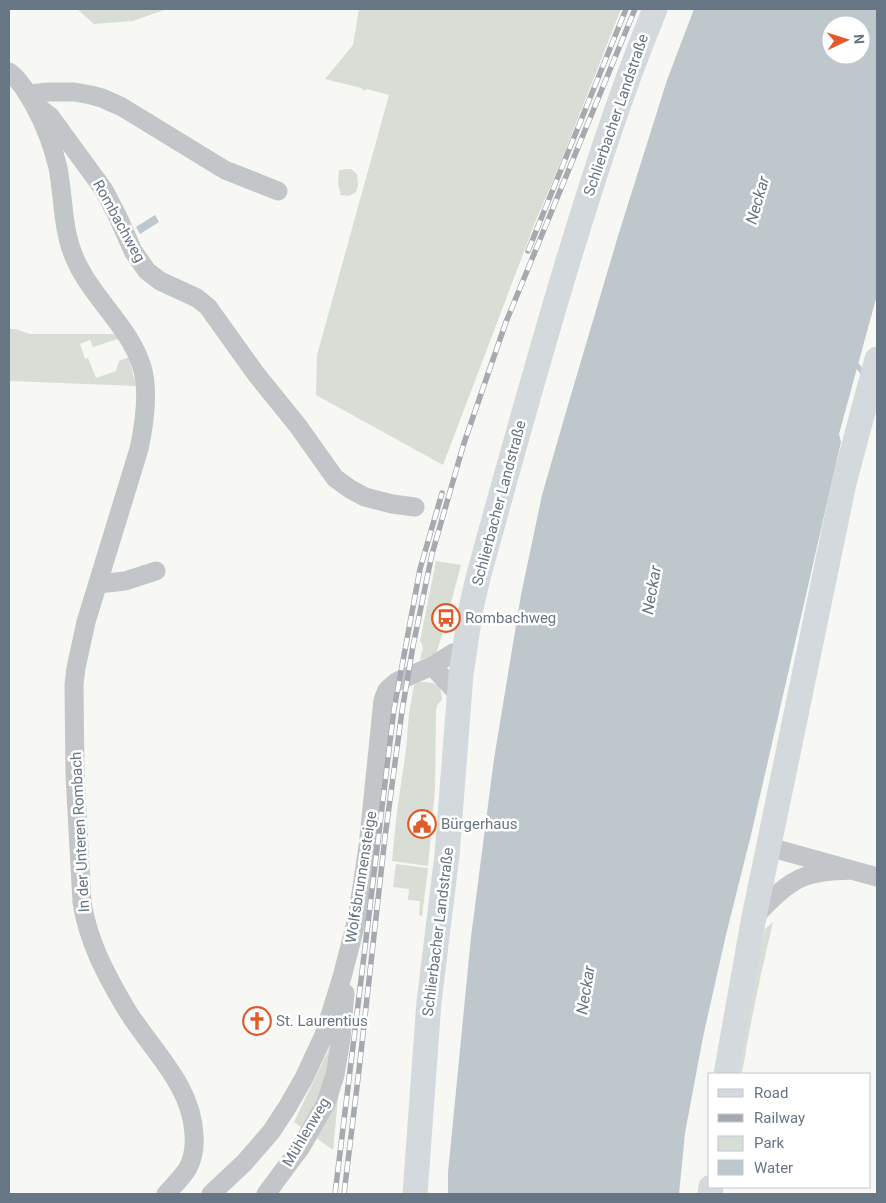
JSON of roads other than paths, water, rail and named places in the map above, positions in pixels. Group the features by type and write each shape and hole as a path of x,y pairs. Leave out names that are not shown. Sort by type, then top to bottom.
{"main road":[{"name":"Schlierbacher Landstraße","path":"415,1194 427,1030 447,855 464,654 472,608 479,574 539,357 593,177 637,53 655,9"},
{"path":"726,1073 754,917 844,483 877,359"}],"street":[{"name":"Rombachweg","path":"9,72 15,76 32,101 50,116 104,190 133,250 147,271 160,281 197,298 208,307 335,478 365,498 414,507"},
{"path":"32,101 48,92 74,92 102,98 122,107 225,170 278,191"},
{"name":"In der Unteren Rombach","path":"32,101 54,153 67,235 75,261 96,295 129,339 140,362 145,381 143,432 133,471 86,622 76,668 74,700 75,789 82,902 90,938 99,960 125,1008 170,1070 182,1090 194,1127 195,1142 188,1169 166,1194"},
{"path":"98,584 125,581 156,572"},
{"name":"Wolfsbrunnensteige","path":"211,1194 234,1174 271,1132 307,1072 320,1044 354,935 368,847 378,741 385,694 390,686 396,682 432,666 453,653 464,654"},
{"path":"432,666 460,696"},
{"path":"769,847 877,877"},
{"path":"754,917 779,892 802,878 813,874 852,870"},
{"name":"Mühlenweg","path":"266,1194 301,1147 326,1103 335,1075 345,1002 342,977"}],"water":[{"name":"Neckar","path":"694,9 877,9 877,295 839,434 841,442 703,1037 685,1133 679,1194 448,1194 448,1173 471,937 494,759 521,595 542,495 618,236 667,80"},
{"path":"155,215 159,222 140,234 136,227"}],"waterway":[{"path":"858,366 861,371"}],"railway":[{"path":"528,251 626,9"},
{"path":"344,1194 385,837 402,711 432,554 464,443 506,322 635,9"},
{"path":"335,1194 394,709 420,569 442,493"}],"place":[{"name":"Rombachweg","path":"446,618"},
{"name":"Bürgerhaus","path":"422,824"},
{"name":"St. Laurentius","path":"257,1021"}]}
